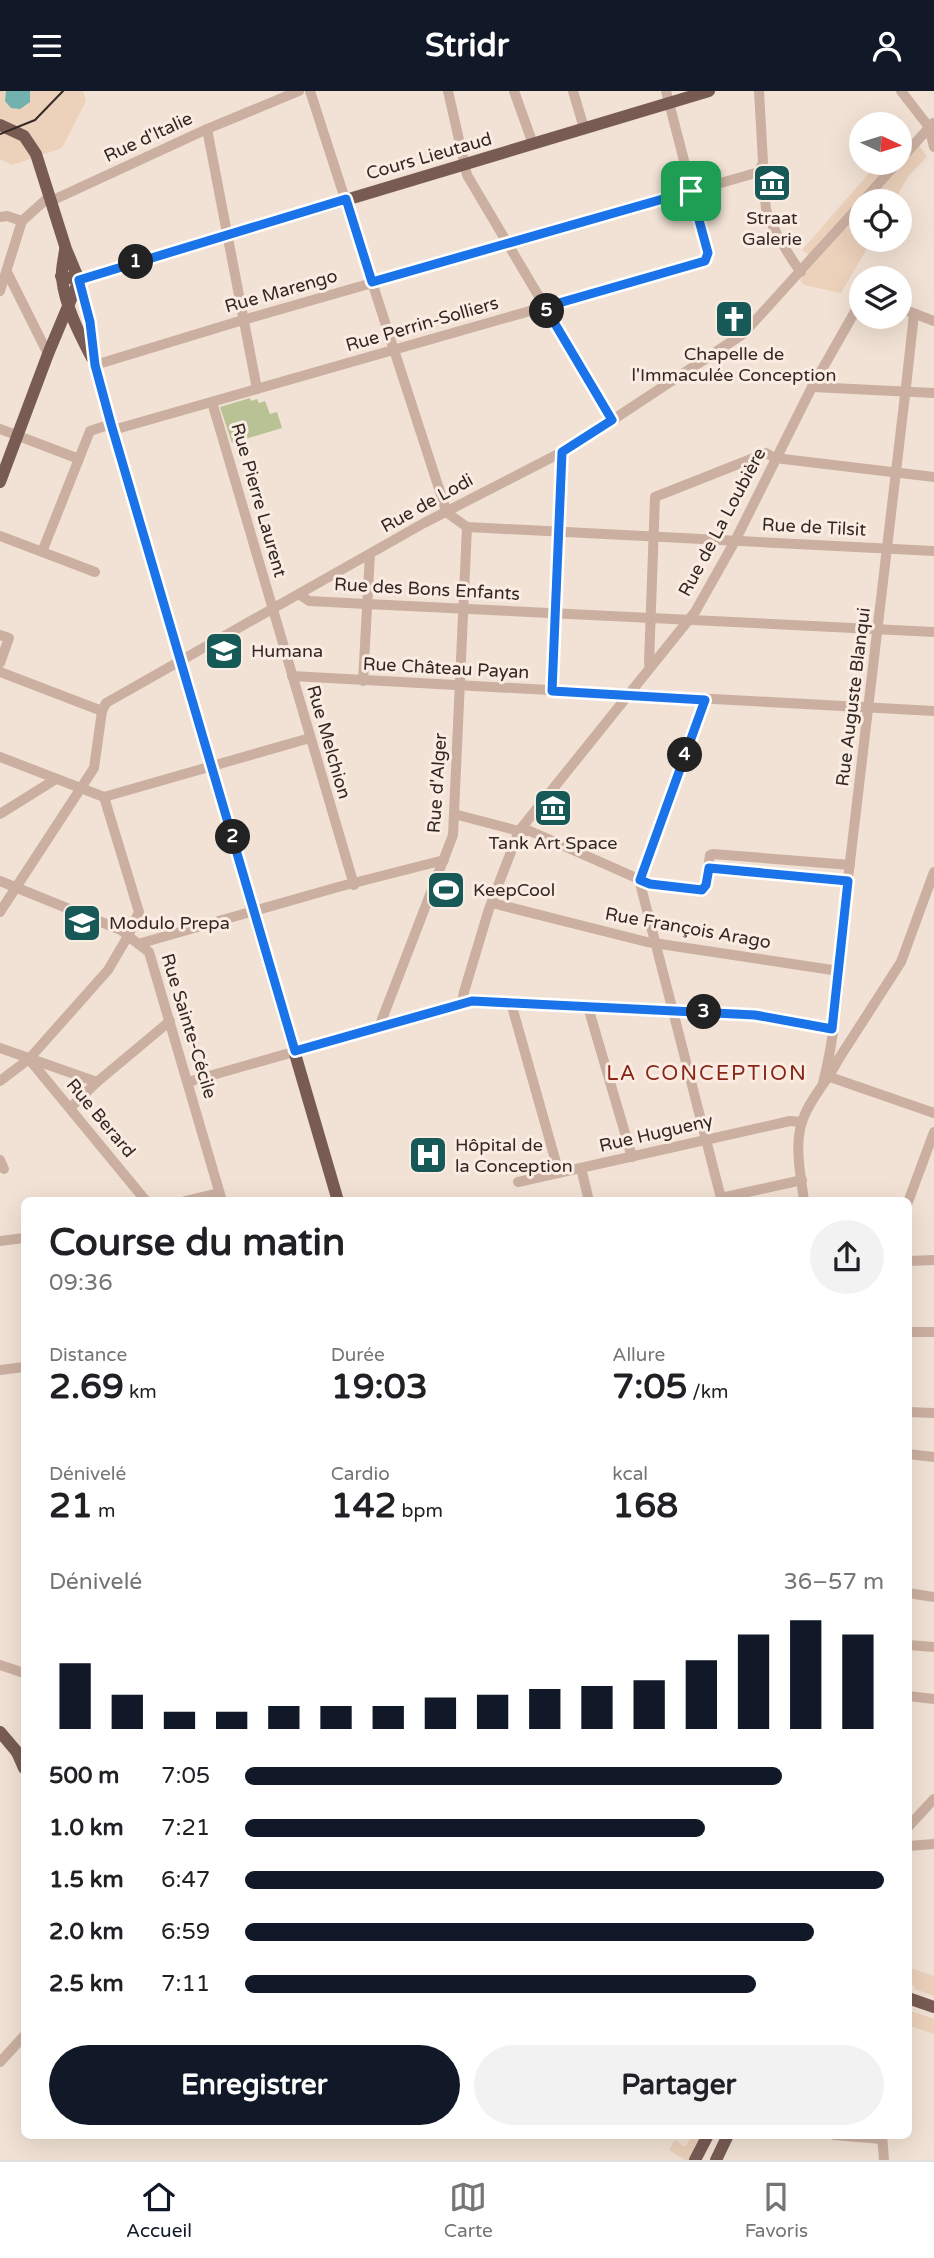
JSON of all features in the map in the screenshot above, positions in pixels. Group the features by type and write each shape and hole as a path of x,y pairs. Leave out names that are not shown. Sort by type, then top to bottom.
{"main road":[{"name":"Cours Lieutaud","path":"79,280 533,144 668,97 709,91"},
{"path":"0,125 24,136 32,145 79,280 90,322 95,365 112,427 337,1197"},
{"path":"66,249 61,276 68,305 75,327 95,365"},
{"path":"61,276 79,280"},
{"path":"0,482 79,280"},
{"path":"0,1732 21,1754"},
{"path":"912,1999 934,2007"},
{"path":"695,2160 706,2139"},
{"path":"716,2160 726,2139"}],"street":[{"name":"Rue d'Italie","path":"22,221 50,198 299,91"},
{"path":"310,91 446,512 467,527"},
{"path":"448,91 467,175 612,420"},
{"path":"514,91 533,144"},
{"path":"573,91 584,128"},
{"path":"759,91 763,162 760,172 764,181 767,212 794,264 801,272"},
{"path":"901,91 932,129 934,147"},
{"name":"Rue Perrin-Solliers","path":"112,427 212,402 705,261 708,253 668,97"},
{"path":"207,129 257,389"},
{"name":"Rue de Lodi","path":"912,148 932,129"},
{"name":"Rue Marengo","path":"95,365 506,243 760,172"},
{"name":"Rue de Lodi","path":"874,189 887,175"},
{"path":"0,217 7,216 22,221 0,291"},
{"name":"Rue de Lodi","path":"102,711 106,703 272,609 446,512 562,452 743,334 849,218"},
{"path":"7,272 48,354"},
{"path":"914,314 934,321"},
{"name":"Rue Auguste Blanqui","path":"827,1080 914,314"},
{"name":"Rue de La Loubière","path":"462,1003 492,903 519,831 690,618 735,541 812,387 849,322"},
{"path":"812,387 934,393"},
{"name":"Rue Pierre Laurent","path":"212,402 272,609"},
{"path":"42,552 90,431 112,427"},
{"path":"0,429 79,459"},
{"path":"552,691 562,452"},
{"path":"650,668 655,497 766,453 775,459 934,477"},
{"name":"Rue de Tilsit","path":"467,527 934,551"},
{"name":"Rue d'Alger","path":"379,1027 453,835 467,527"},
{"path":"0,536 94,572"},
{"path":"363,681 370,554"},
{"name":"Rue des Bons Enfants","path":"299,594 309,601 934,632"},
{"name":"Rue Melchion","path":"272,609 354,885"},
{"path":"0,663 5,637"},
{"path":"0,672 102,711 94,768 0,912"},
{"name":"Rue Château Payan","path":"292,676 934,711"},
{"path":"705,700 640,880 721,1197"},
{"path":"0,757 104,797 310,738"},
{"path":"0,814 55,779"},
{"path":"0,1081 29,1059 108,970 139,912 104,797"},
{"path":"454,814 519,831 530,831 650,884 702,890 706,885 710,855 713,854 850,865"},
{"path":"138,944 444,860"},
{"path":"709,868 848,881"},
{"path":"804,1197 799,1147 802,1122 838,1060 901,963 934,871"},
{"name":"Rue Sainte-Cécile","path":"0,881 121,930 149,952 221,1197"},
{"name":"Rue François Arago","path":"492,903 655,943 839,971"},
{"path":"188,1082 472,1001 755,1015 832,1029"},
{"path":"511,1003 559,1173"},
{"path":"588,1007 632,1157"},
{"path":"70,1108 170,1021"},
{"path":"0,1048 97,1082"},
{"name":"Rue Berard","path":"29,1059 143,1197"},
{"path":"827,1080 934,1113"},
{"name":"Rue Hugueny","path":"519,1182 790,1121 802,1122"},
{"path":"910,1197 934,1132"},
{"path":"580,1168 588,1197"},
{"path":"726,1197 802,1180"},
{"path":"0,1241 21,1238"},
{"path":"912,1261 934,1260"},
{"path":"912,1332 934,1332"},
{"path":"0,1370 21,1367"},
{"path":"912,1412 934,1413"},
{"path":"912,1454 934,1457"},
{"path":"912,1594 934,1597"},
{"path":"912,1645 934,1647"},
{"path":"0,1665 21,1672"},
{"path":"912,1696 934,1699"},
{"path":"912,1823 934,1799"},
{"path":"912,1846 934,1844"},
{"path":"0,2061 21,2039"},
{"path":"882,2139 884,2160"}],"green space":[{"path":"250,398 251,401 257,399 259,403 265,401 270,414 277,412 282,428 232,443 220,407"}],"shaded area":[{"path":"0,91 83,91 86,101 62,148 12,165 0,159"},
{"path":"919,145 927,157 912,173 912,153"},
{"path":"868,175 882,175 869,189 855,189"},
{"path":"893,175 910,175 901,189 880,189"},
{"path":"849,196 849,212 811,256 802,250"},
{"path":"849,225 849,252 865,252 857,266 849,266 849,279 841,293 804,285 800,280"},
{"path":"912,1968 934,1976 934,1996 915,1989 912,1985"},
{"path":"912,2011 934,2019 934,2034 912,2026"},
{"path":"690,2139 702,2139 690,2160 685,2160 669,2150 675,2140 685,2147"}],"water":[{"path":"6,91 30,91 30,102 20,109 11,108 5,101"}],"tram line":[{"path":"0,134 35,120 63,91"}],"place":[{"name":"Straat Galerie","path":"772,183"},
{"name":"Chapelle de l'Immaculée Conception","path":"734,319"},
{"name":"Humana","path":"224,651"},
{"name":"Tank Art Space","path":"553,808"},
{"name":"KeepCool","path":"446,890"},
{"name":"Modulo Prepa","path":"82,923"},
{"name":"Hôpital de la Conception","path":"428,1155"}],"district":[{"name":"LA CONCEPTION","path":"707,1073"}],"route":[{"path":"691,191 708,253 705,261 545,307 612,420 562,452 552,691 705,700 640,880 650,884 702,890 706,885 709,868 848,881 832,1029 755,1015 472,1001 295,1051 111,424 95,365 90,322 79,280 346,199 372,282 691,191"}]}
